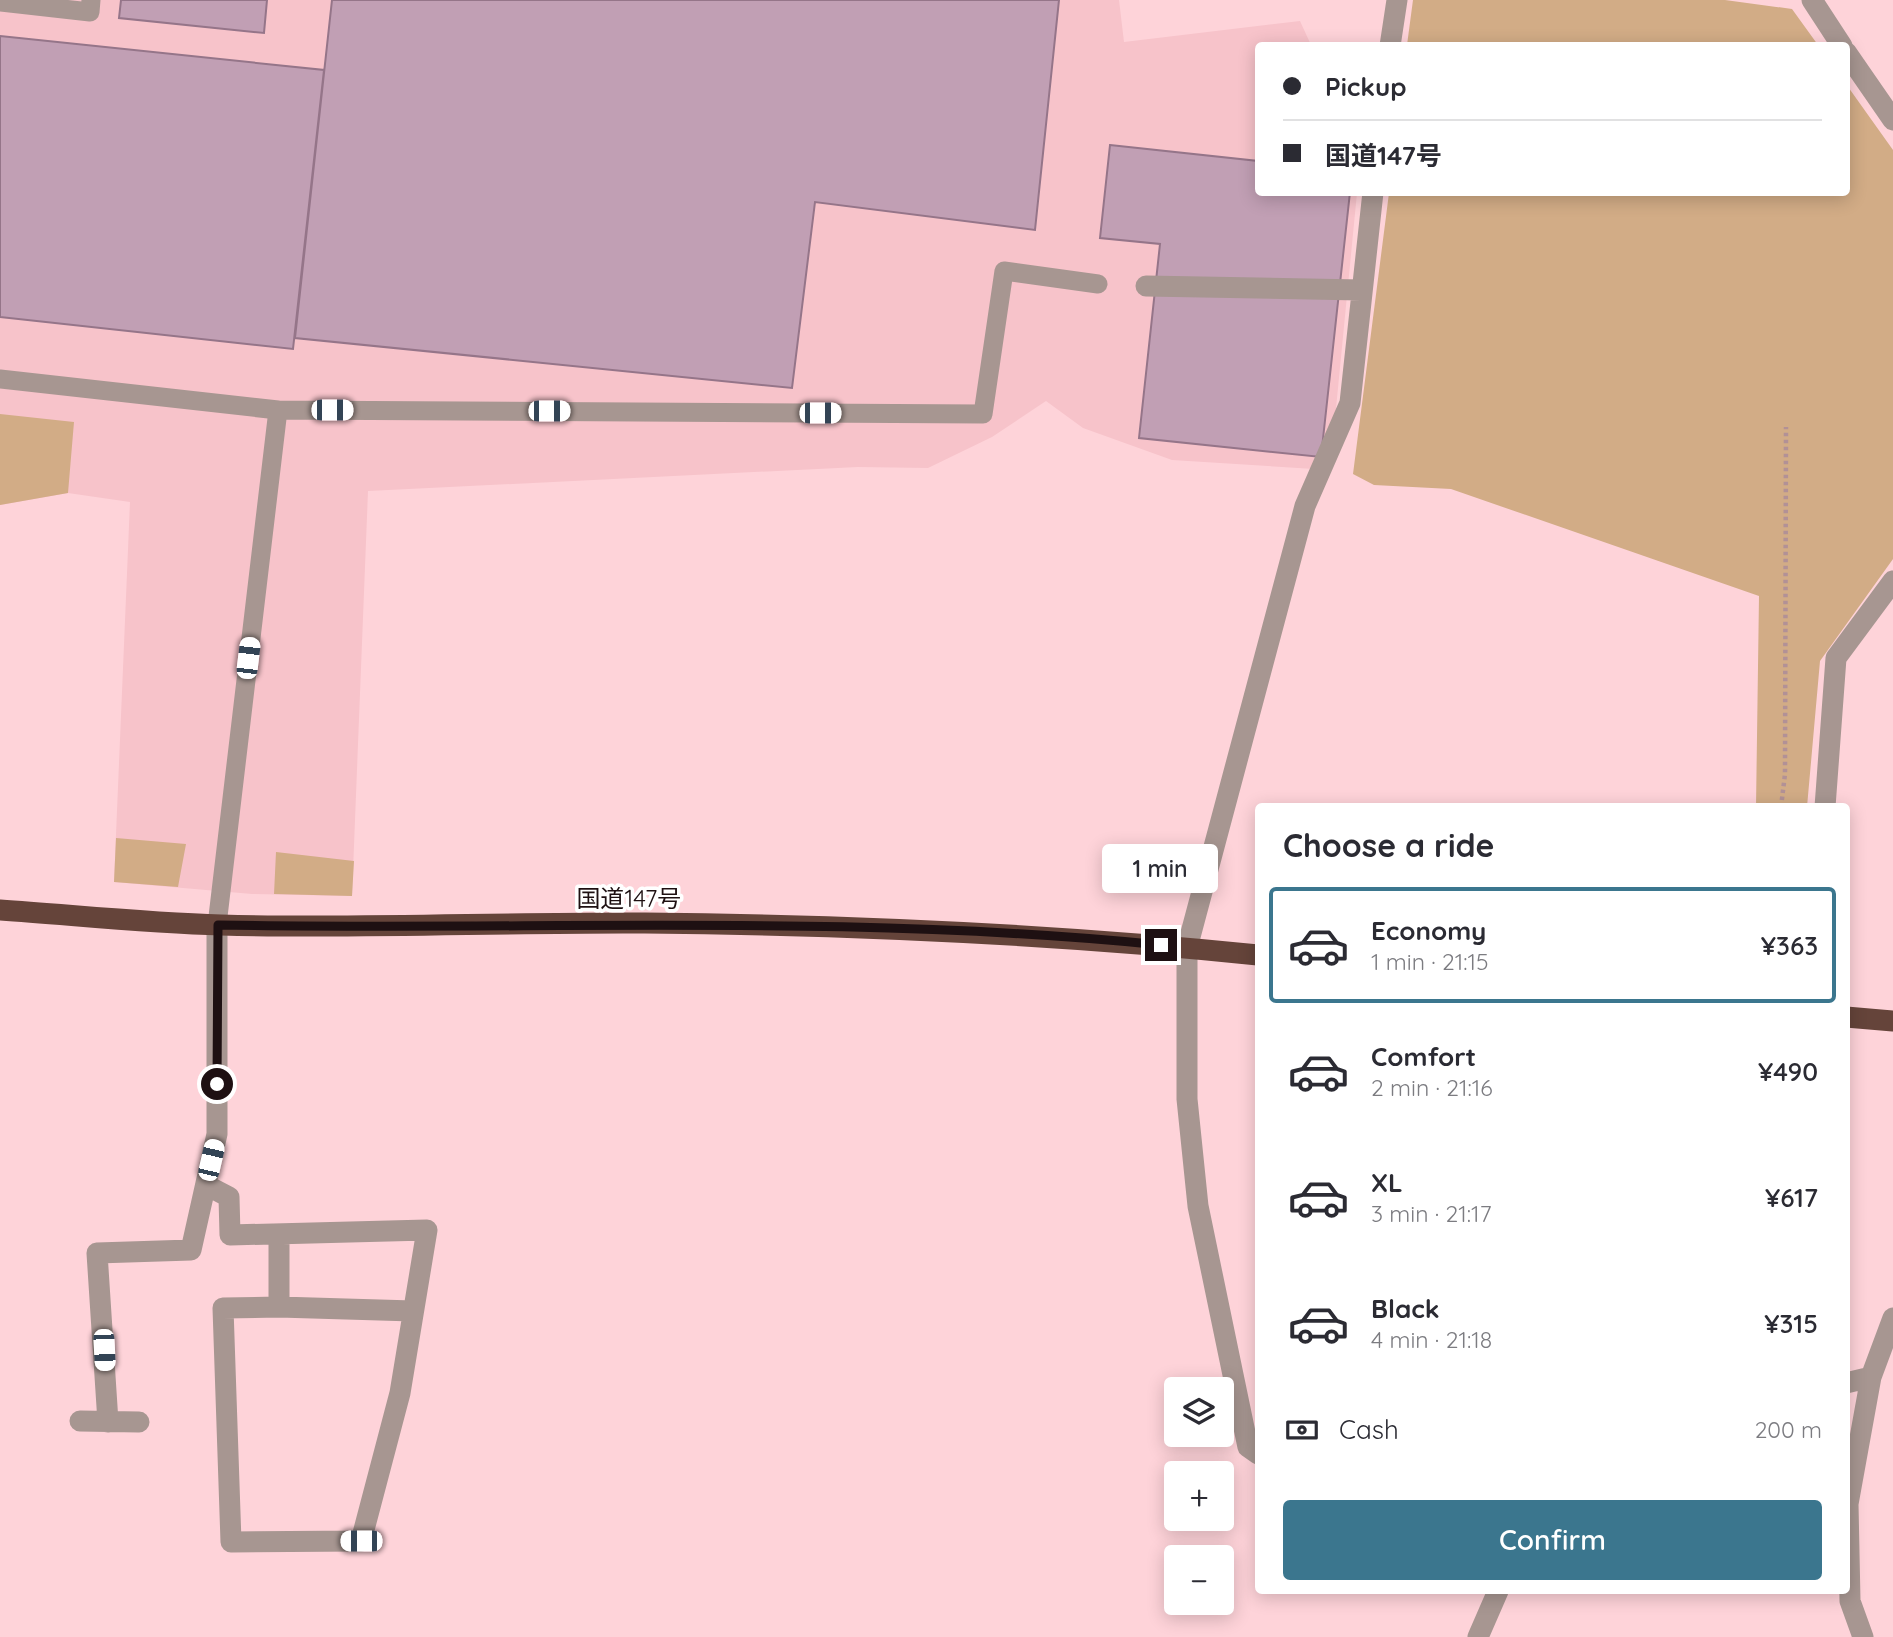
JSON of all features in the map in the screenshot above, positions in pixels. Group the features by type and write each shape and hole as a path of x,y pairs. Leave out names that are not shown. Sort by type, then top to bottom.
{"highway":[{"name":"国道147号","path":"0,909 218,925 346,927 645,923 1110,940 1255,955"},
{"path":"1850,1017 1893,1021"}],"street":[{"path":"1391,42 1397,0"},
{"path":"1812,0 1839,42"},
{"path":"1850,57 1893,120"},
{"path":"1255,1452 1248,1447 1198,1206 1187,1099 1187,948 1305,506 1350,403 1373,196"},
{"path":"1146,286 1361,290"},
{"path":"1825,803 1836,658 1893,581"},
{"path":"108,1422 97,1253 191,1250 217,1135 218,925"},
{"path":"206,1185 229,1198 230,1235 428,1230 400,1393 361,1541 231,1542 223,1308 413,1311"},
{"path":"279,1235 279,1307"},
{"path":"1850,1493 1871,1377 1893,1318"},
{"path":"1850,1382 1871,1377"},
{"path":"80,1421 139,1422"},
{"path":"1478,1637 1497,1594"},
{"path":"1850,1594 1863,1637"}],"lane":[{"path":"0,2 90,12 92,0"},
{"path":"0,379 278,410 983,414 1004,271 1098,284"},
{"path":"218,925 278,410"}],"path":[{"path":"1781,803 1785,774 1786,427"}],"shaded area":[{"path":"0,0 1119,0 1124,42 1300,21 1310,42 1255,42 1255,196 1357,196 1330,470 1172,460 1083,428 1046,401 992,437 928,468 858,467 368,491 352,896 252,894 114,882 130,502 68,493 0,505"},
{"path":"1413,0 1725,0 1792,9 1816,42 1407,42"},
{"path":"1850,90 1893,150 1893,559 1820,661 1807,803 1756,803 1759,596 1451,489 1374,485 1353,474 1389,196 1850,196"},
{"path":"0,414 74,422 68,493 0,505"},
{"path":"116,838 186,844 178,887 114,882"},
{"path":"276,852 354,861 352,896 274,894"}],"building":[{"path":"121,0 267,0 264,33 119,18"},
{"path":"332,0 1059,0 1035,230 815,202 792,388 295,338"},
{"path":"0,36 324,70 293,349 0,317"},
{"path":"1110,145 1255,161 1255,196 1350,196 1321,457 1139,438 1160,244 1100,238"}],"route":[{"path":"217,1084 218,925 346,927 645,923 872,929 1110,940 1161,945"}]}
